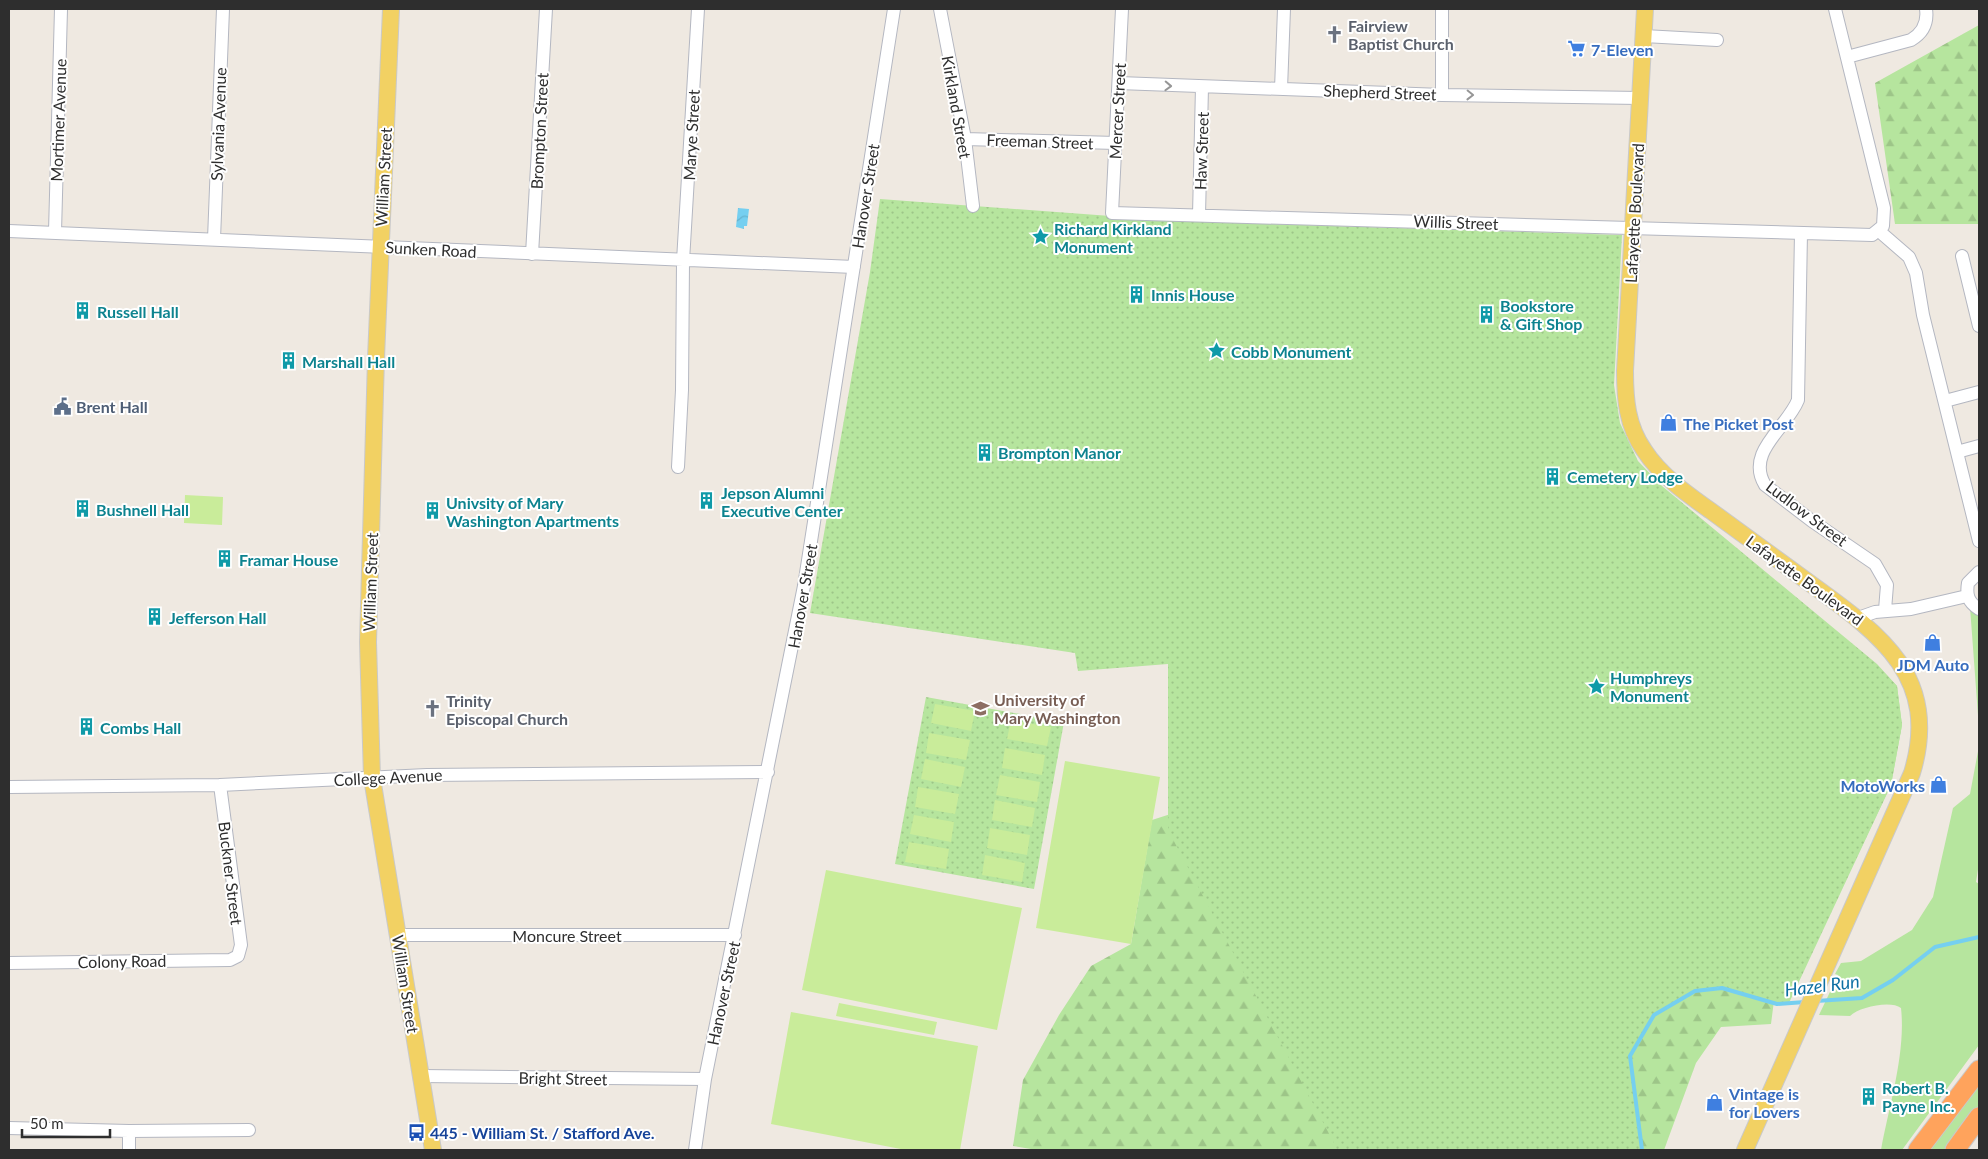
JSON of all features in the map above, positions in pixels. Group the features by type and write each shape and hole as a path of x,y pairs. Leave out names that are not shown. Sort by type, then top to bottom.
{"highway":[{"path":"1918,1150 1979,1070"},
{"path":"1955,1150 1979,1117"}],"main road":[{"name":"William Street","path":"391,9 380,247 368,642 372,778 433,1150"},
{"name":"Lafayette Boulevard","path":"1645,9 1625,398 1628,414 1643,450 1656,466 1693,498 1858,618 1889,647 1910,678 1918,703 1920,734 1909,780 1745,1150"}],"street":[{"name":"Mortimer Avenue","path":"55,232 61,9"},
{"name":"Sylvania Avenue","path":"214,239 223,9"},
{"name":"Brompton Street","path":"532,254 546,9"},
{"name":"Marye Street","path":"678,468 682,390 683,261 698,9"},
{"name":"Hanover Street","path":"695,1150 705,1079 736,935 809,560 894,9"},
{"name":"Kirkland Street","path":"940,9 965,139 973,206"},
{"name":"Mercer Street","path":"1112,213 1122,9"},
{"path":"1281,89 1284,9"},
{"path":"1442,9 1442,95"},
{"path":"1835,9 1884,208 1883,226 1879,231 1909,257 1916,273 1944,401 1979,538"},
{"path":"1847,57 1911,40 1918,36 1927,20 1926,9"},
{"path":"1644,36 1717,40"},
{"name":"Shepherd Street","path":"1119,83 1442,95 1640,98"},
{"name":"Haw Street","path":"1199,215 1202,87"},
{"name":"Freeman Street","path":"965,139 1116,143"},
{"name":"Willis Street","path":"1112,213 1634,227 1861,236 1872,235 1879,231"},
{"name":"Sunken Road","path":"9,231 854,267"},
{"name":"Ludlow Street","path":"1801,233 1798,400 1794,410 1765,447 1759,470 1765,485 1812,521 1875,564 1887,585 1885,610"},
{"path":"1962,256 1979,326"},
{"path":"1944,401 1979,392"},
{"path":"1957,452 1979,446"},
{"path":"1979,572 1968,583 1967,596 1973,605 1979,609"},
{"path":"1858,618 1885,610 1911,609 1967,596"},
{"name":"College Avenue","path":"9,788 220,785 427,775 768,772"},
{"name":"Buckner Street","path":"220,785 241,945 240,952 236,958"},
{"name":"Moncure Street","path":"398,935 736,935"},
{"name":"Colony Road","path":"9,963 236,958"},
{"name":"Bright Street","path":"421,1076 705,1079"},
{"path":"9,1128 129,1131 250,1130"},
{"path":"129,1131 129,1150"}],"green space":[{"path":"1979,25 1979,224 1895,224 1875,83"},
{"path":"880,199 1178,221 1622,235 1614,385 1620,423 1638,461 1662,486 1877,664 1897,686 1902,725 1891,785 1789,1003 1777,1004 1722,988 1695,991 1654,1015 1630,1056 1642,1150 1334,1150 1335,1145 1168,830 1168,664 1078,671 1075,653 810,613 870,272"},
{"path":"185,495 223,497 222,525 184,523"},
{"path":"1970,607 1979,613 1979,729"},
{"path":"1876,664 1897,686 1902,725 1891,785 1831,911 1791,921 1776,985 1771,1024 1721,1027 1696,1063 1664,1150 1037,1150 1013,1146 1023,1080 1059,1015 1091,966 1131,944 1152,820 1183,810 1792,763"},
{"path":"926,697 1064,722 1034,889 895,864"},
{"path":"935,704 975,711 971,731 931,723"},
{"path":"1011,720 1051,727 1047,746 1007,739"},
{"path":"929,733 970,740 966,760 926,753"},
{"path":"1979,746 1979,863 1976,882 1979,884 1979,1045 1902,1150 1881,1150 1899,1061 1902,1025 1901,1008 1883,1005 1867,1007 1850,1016 1819,1015 1838,975 1835,974 1841,963 1861,961 1912,930 1933,897 1953,808 1970,794"},
{"path":"1005,748 1045,755 1042,775 1002,768"},
{"path":"925,759 965,767 961,787 921,779"},
{"path":"1065,761 1160,777 1131,944 1036,928"},
{"path":"1000,775 1040,782 1037,802 996,795"},
{"path":"918,787 959,794 955,814 915,807"},
{"path":"995,800 1035,808 1032,827 992,820"},
{"path":"914,815 954,822 951,842 910,834"},
{"path":"990,828 1030,835 1027,855 987,848"},
{"path":"909,842 949,849 946,869 905,862"},
{"path":"985,855 1025,863 1022,882 982,875"},
{"path":"826,870 1022,908 997,1030 802,990"},
{"path":"839,1003 937,1022 934,1035 836,1016"},
{"path":"791,1012 978,1046 960,1150 906,1150 771,1124"},
{"path":"1979,1079 1979,1105 1946,1150 1927,1150"}],"water":[{"path":"738,208 749,209 747,226 744,226 744,229 736,227"}],"waterway":[{"name":"Hazel Run","path":"1816,1001 1862,998 1893,980 1935,947 1979,937"},
{"name":"Hazel Run","path":"1642,1150 1630,1056 1654,1015 1695,991 1722,988 1777,1004 1805,1002"}],"place":[{"name":"Fairview Baptist Church","path":"1334,34"},
{"name":"7-Eleven","path":"1577,49"},
{"name":"Richard Kirkland Monument","path":"1040,237"},
{"name":"Innis House","path":"1137,294"},
{"name":"Russell Hall","path":"83,311"},
{"name":"Bookstore & Gift Shop","path":"1486,314"},
{"name":"Cobb Monument","path":"1217,351"},
{"name":"Marshall Hall","path":"288,361"},
{"name":"Brent Hall","path":"62,406"},
{"name":"The Picket Post","path":"1669,423"},
{"name":"Brompton Manor","path":"984,452"},
{"name":"Cemetery Lodge","path":"1553,476"},
{"name":"Jepson Alumni Executive Center","path":"707,501"},
{"name":"Bushnell Hall","path":"82,509"},
{"name":"Univsity of Mary Washington Apartments","path":"432,511"},
{"name":"Framar House","path":"225,559"},
{"name":"Jefferson Hall","path":"155,617"},
{"name":"JDM Auto","path":"1933,643"},
{"name":"Humphreys Monument","path":"1596,686"},
{"name":"University of Mary Washington","path":"980,708"},
{"name":"Trinity Episcopal Church","path":"432,709"},
{"name":"Combs Hall","path":"86,727"},
{"name":"MotoWorks","path":"1939,785"},
{"name":"Robert B. Payne Inc.","path":"1868,1096"},
{"name":"Vintage is for Lovers","path":"1715,1102"},
{"name":"445 - William St. / Stafford Ave.","path":"416,1132"}]}
